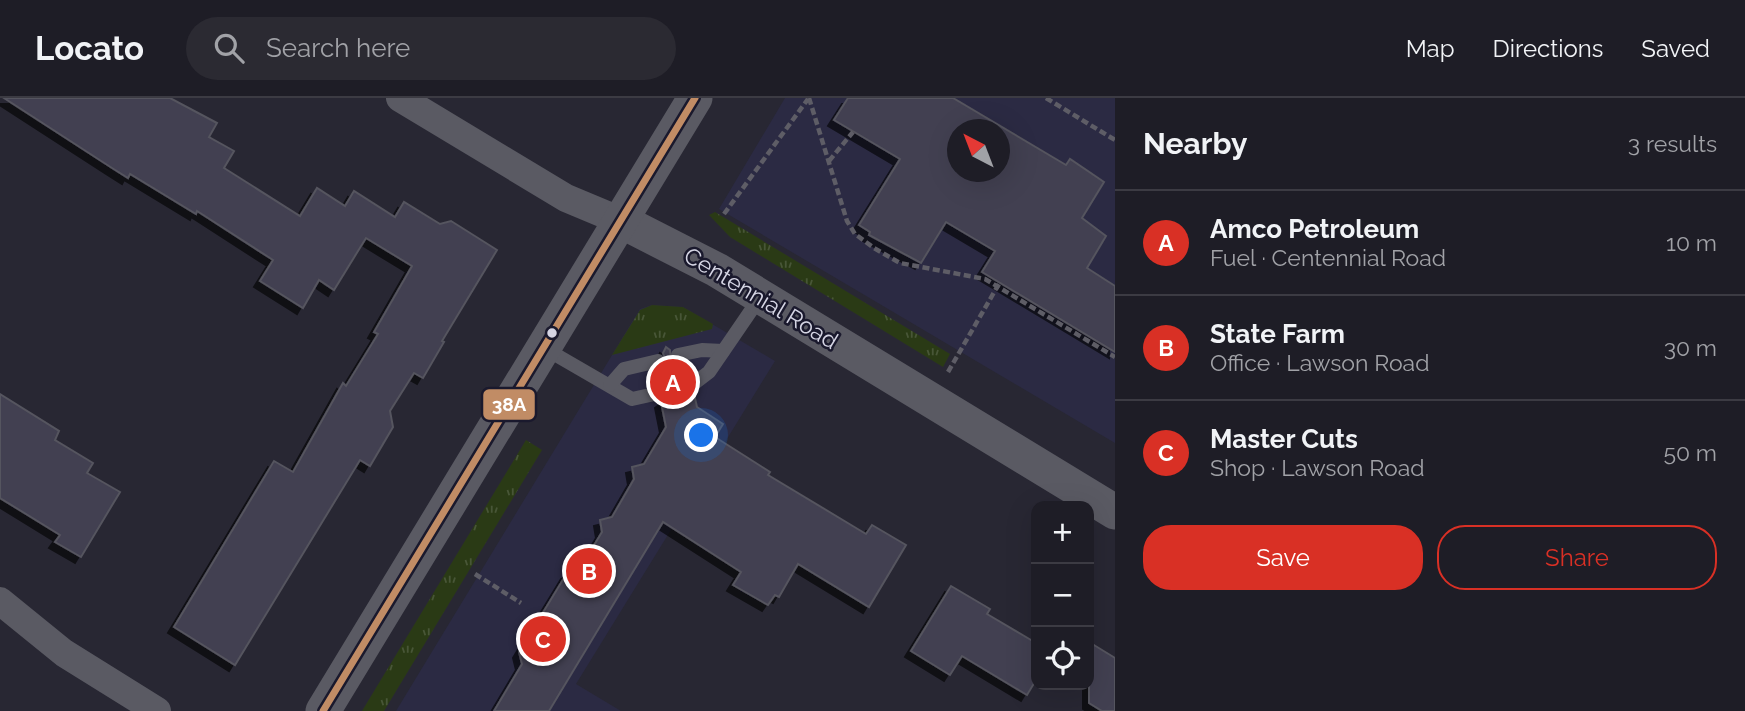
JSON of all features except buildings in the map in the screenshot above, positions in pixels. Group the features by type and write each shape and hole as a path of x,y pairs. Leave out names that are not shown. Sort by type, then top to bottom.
{"street":[{"name":"Centennial Road","path":"400,98 566,198 675,246 1115,512"},
{"path":"323,711 695,98"},
{"path":"0,601 64,653 157,711"}],"lane":[{"path":"692,384 709,372 761,296"},
{"path":"542,347 632,399 659,393"},
{"path":"678,355 702,350 723,351"},
{"path":"610,385 624,369 658,361"}],"path":[{"path":"809,98 847,221 855,234 900,263 999,284 1115,357"},
{"path":"724,214 809,98"},
{"path":"1046,98 1115,140"},
{"path":"829,162 853,132"},
{"path":"949,370 999,284"},
{"path":"475,574 522,603"}],"shaded area":[{"path":"785,98 1115,98 1115,443 719,209"},
{"path":"652,305 683,307 775,361 576,684 621,711 396,711 640,309"}],"green space":[{"path":"715,212 950,354 943,367 730,237 709,215"},
{"path":"652,305 683,307 713,324 712,329 612,355 640,310"},
{"path":"526,440 542,450 384,711 362,711"}],"transit line":[{"name":"38A","path":"323,711 695,98"}],"place":[{"name":"Amco Petroleum","path":"673,382"},
{"name":"State Farm","path":"589,571"},
{"name":"Master Cuts","path":"543,639"}]}
